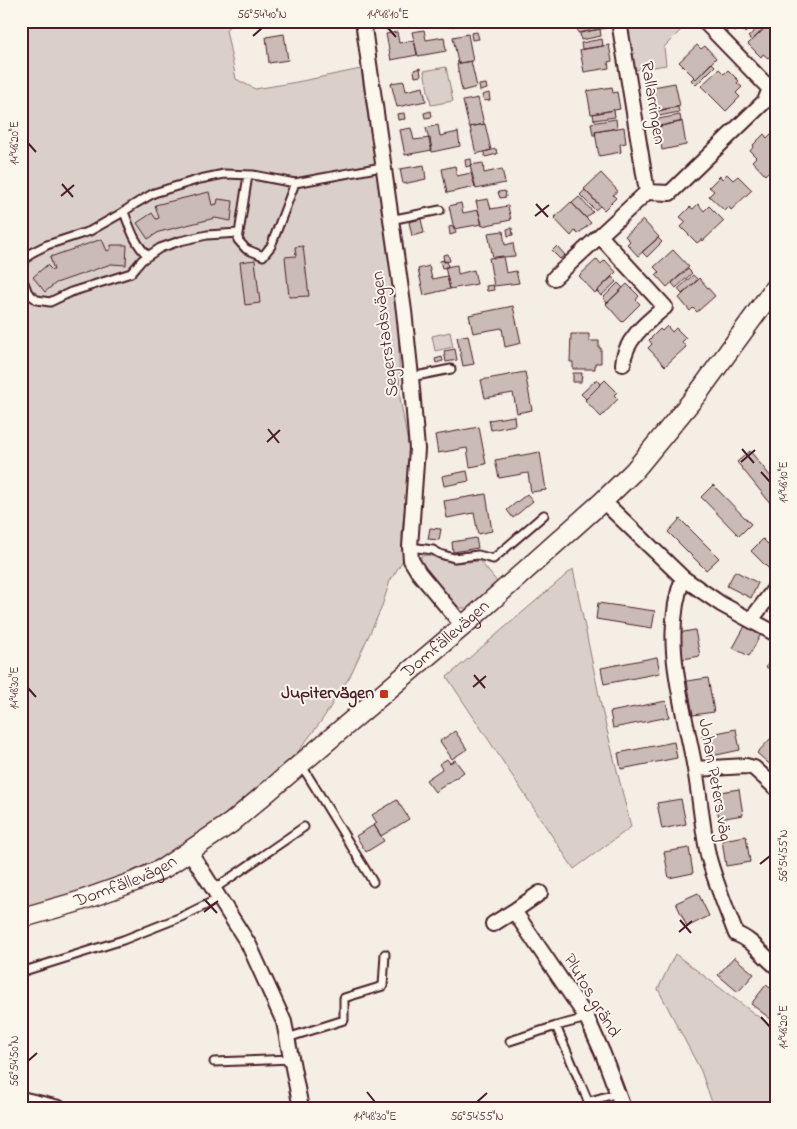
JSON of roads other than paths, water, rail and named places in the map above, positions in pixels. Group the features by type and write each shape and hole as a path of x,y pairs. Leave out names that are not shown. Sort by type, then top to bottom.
{"street":[{"name":"Segerstadsvägen","path":"363,21 382,167 404,311 411,377 417,449 410,547 411,560 464,626"},
{"name":"Rallarringen","path":"619,21 647,192"},
{"path":"554,278 647,192 670,193 765,101 773,88 704,21"},
{"path":"600,236 665,307 631,340 623,354 623,364"},
{"name":"Domfällevägen","path":"21,918 107,892 164,868 231,823 464,626 634,471 699,392 772,297"},
{"path":"603,501 683,578 721,604 776,634"},
{"name":"Johan Peters väg","path":"683,578 674,612 673,632 677,677 710,861 736,934 745,937 776,966"},
{"path":"751,620 776,587"},
{"path":"695,769 746,766 754,768 776,788"},
{"path":"190,852 250,944 284,1022 301,1108"},
{"path":"493,924 540,893"},
{"name":"Plutos gränd","path":"514,910 587,1018 623,1108"},
{"path":"21,1099 60,1108"}],"lane":[{"path":"240,233 207,235 160,248 148,256 131,273 71,292 50,302 37,300 28,293 22,275 23,262 31,253 47,245 90,231 154,193 200,179 224,174 248,175 295,183 382,167"},
{"path":"248,175 238,240 246,249 263,256 271,246 295,183"},
{"path":"390,220 440,210"},
{"path":"124,212 140,249 148,256"},
{"path":"411,377 451,369"},
{"path":"410,547 433,550 454,558 478,555 493,559 544,515"},
{"path":"301,763 373,882"},
{"path":"21,972 123,940 181,917 217,893 304,828"},
{"path":"287,1038 344,1020 344,998 382,986 385,954"},
{"path":"510,1041 587,1018"},
{"path":"556,1026 590,1104 618,1092"},
{"path":"214,1062 292,1059"}],"place":[{"name":"Jupitervägen","path":"384,694"}]}
